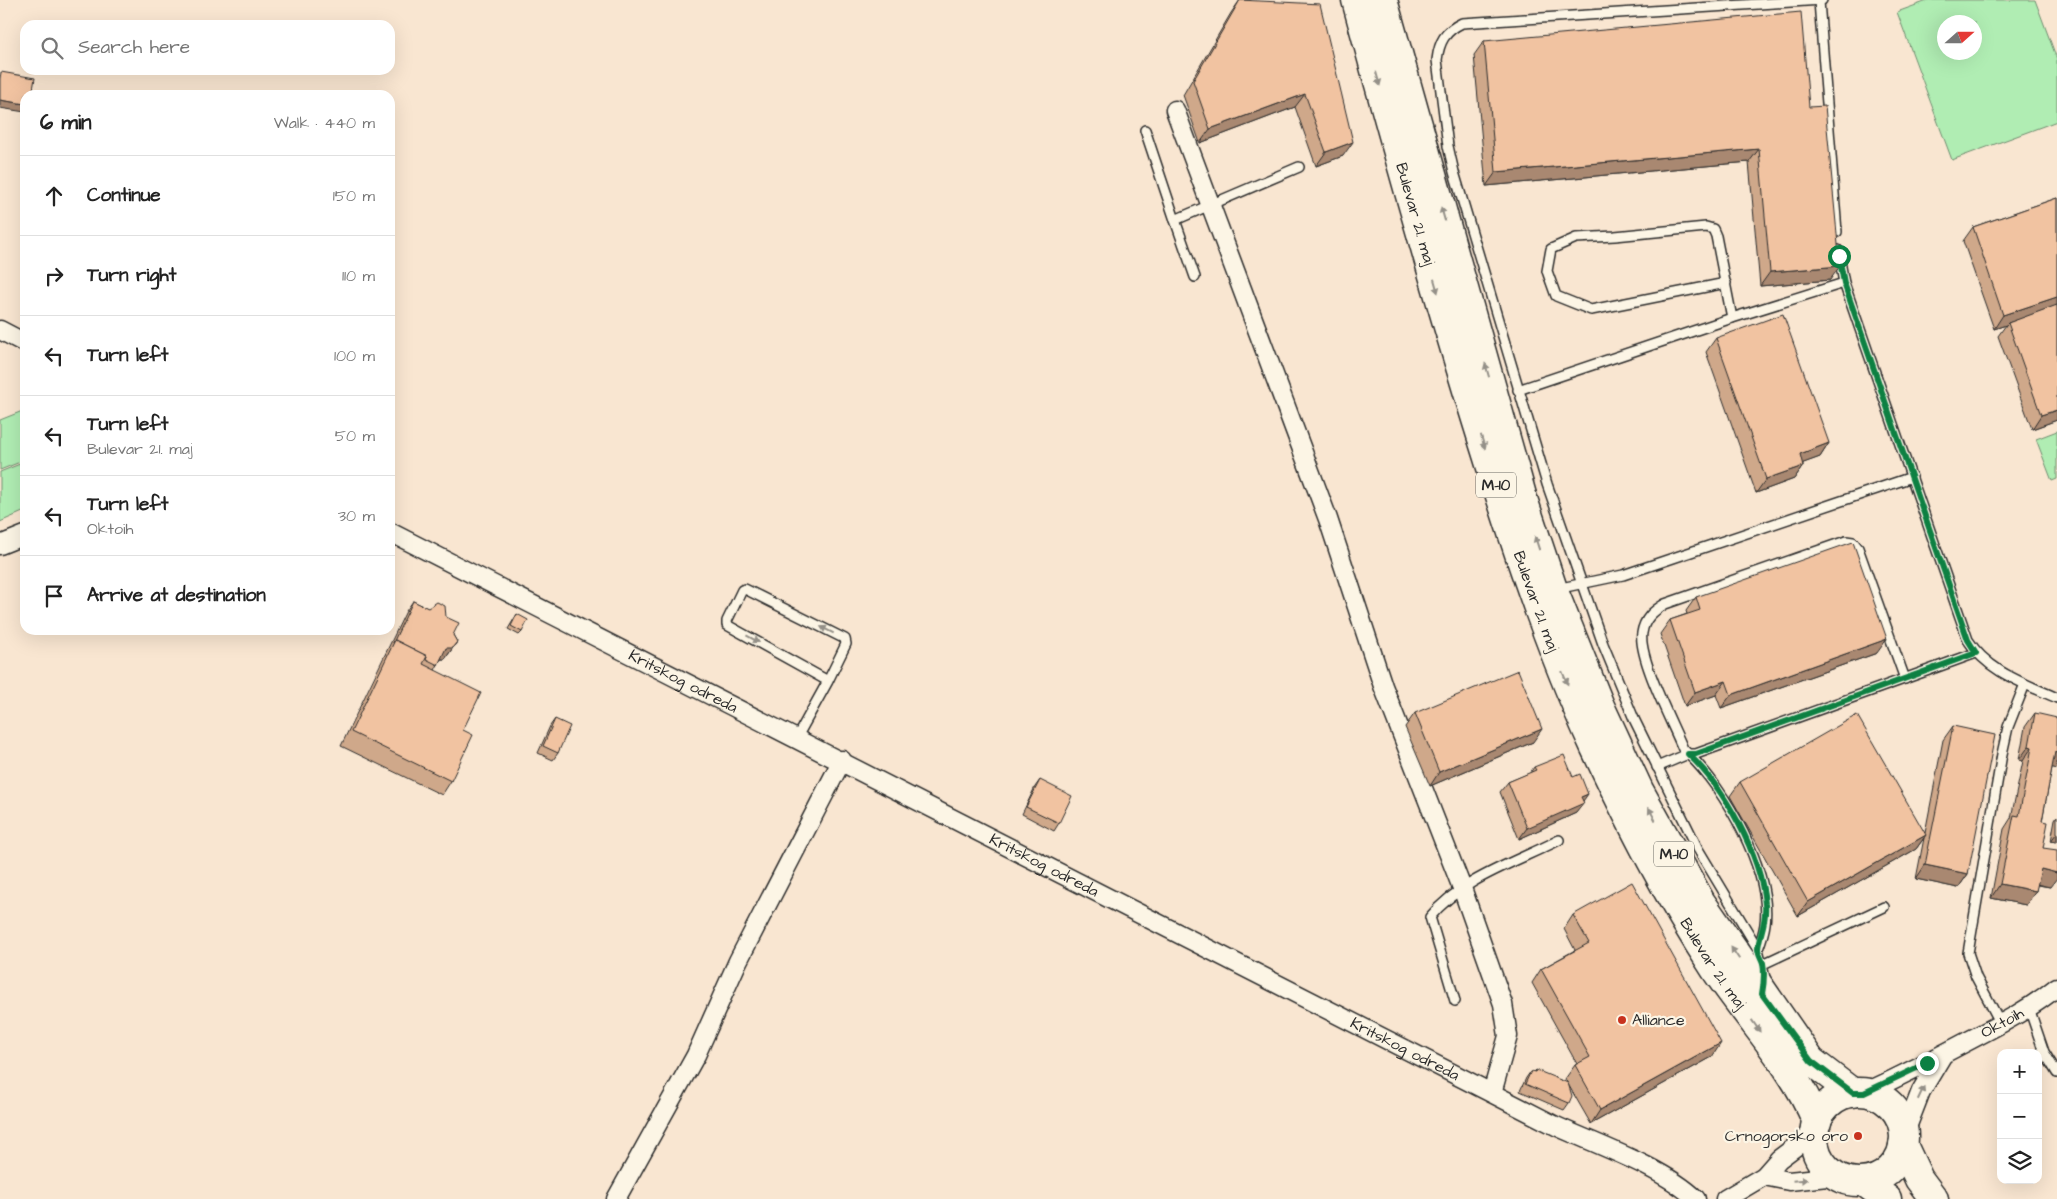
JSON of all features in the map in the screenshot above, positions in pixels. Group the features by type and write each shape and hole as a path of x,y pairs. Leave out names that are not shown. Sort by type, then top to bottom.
{"main road":[{"name":"M-10","path":"1356,0 1379,19"},
{"name":"Bulevar 21. maj","path":"1379,19 1437,148 1523,499 1553,589 1600,706 1643,798 1701,902 1762,994 1811,1061 1858,1093"},
{"name":"Bulevar 21. maj","path":"1379,19 1444,312 1497,490 1563,673 1625,810 1682,917 1717,972 1807,1098 1816,1127"},
{"name":"M-10","path":"1858,1093 1886,1102 1895,1111 1901,1123 1904,1140 1919,1179 1934,1199"},
{"path":"1816,1127 1830,1102 1858,1093"},
{"name":"M-10","path":"1816,1127 1818,1156 1826,1168 1837,1176"},
{"path":"1837,1176 1850,1182 1864,1182 1878,1178 1890,1170 1899,1159 1904,1140"},
{"path":"1864,1182 1887,1199"}],"street":[{"path":"1175,110 1328,518 1383,686 1462,888 1503,1004 1508,1036 1492,1093"},
{"path":"0,330 20,340"},
{"name":"Kritskog odreda","path":"395,535 797,737 1556,1126 1659,1173 1696,1199"},
{"path":"0,545 20,537"},
{"path":"616,1199 696,1055 738,961 842,760"},
{"name":"Oktoih","path":"1858,1093 1907,1074 2001,1024 2029,1008 2057,987"},
{"path":"1904,1140 1921,1091 1944,1054"},
{"path":"1724,1199 1764,1176 1816,1127"},
{"path":"1764,1176 1789,1181 1837,1176"}],"lane":[{"path":"1762,994 1765,980 1763,964 1758,949 1698,849 1657,767 1603,644 1547,484 1518,390 1437,148 1438,47 1448,32 1462,23 1820,0 1837,236 1844,283 1968,640 1976,653 1989,665 2057,698"},
{"path":"1145,130 1195,277"},
{"path":"1175,220 1299,167"},
{"path":"1726,282 1591,310 1556,296 1546,270 1551,249 1576,238 1615,236 1706,226 1713,229 1716,236 1726,282 1732,318"},
{"path":"1518,390 1732,318 1844,283"},
{"path":"1553,589 1623,575 1912,477"},
{"path":"1758,949 1766,924 1762,884 1754,859 1723,798 1699,764 1684,749 1661,697 1642,646 1642,634 1650,614 1665,604 1846,541 1853,542 1858,548 1905,679"},
{"path":"797,737 828,681 846,644 845,639 745,589 742,590 727,621 727,625 828,681"},
{"path":"1657,767 1688,754 1696,754 1976,653"},
{"path":"2001,1024 1976,977 1968,953 2004,745 2008,727 2025,684"},
{"path":"1455,1001 1430,917 1440,905 1462,888 1559,840"},
{"path":"1763,964 1884,907"},
{"path":"2029,1008 2044,1052 2057,1073"}],"green space":[{"path":"1930,0 2035,0 2057,59 2057,121 1952,160 1897,12"},
{"path":"20,412 20,462 0,470 0,420"},
{"path":"2057,431 2057,479 2052,481 2036,439"},
{"path":"20,464 20,513 0,522 0,472"}],"building":[{"path":"1240,0 1320,4 1353,142 1326,152 1305,94 1210,129 1193,81"},
{"path":"1801,12 1809,107 1825,106 1840,266 1770,272 1759,149 1496,172 1484,41"},
{"path":"1,72 35,78 33,90 20,90 20,103 0,100"},
{"path":"2057,198 2057,297 2003,315 1973,227"},
{"path":"2057,305 2057,410 2041,415 2008,323"},
{"path":"1783,314 1829,443 1800,454 1803,466 1766,479 1716,338"},
{"path":"1853,542 1887,639 1731,695 1726,681 1695,692 1670,620 1700,610 1696,597"},
{"path":"413,601 428,608 437,602 445,606 446,617 459,623 453,635 457,642 452,648 446,648 438,665 426,659 427,656 395,640 393,643"},
{"path":"517,614 528,620 522,632 511,626"},
{"path":"395,640 427,656 423,664 481,693 463,730 473,735 451,781 351,732"},
{"path":"1518,670 1542,729 1439,772 1415,713"},
{"path":"2035,713 2057,718 2057,753 2055,752 2042,821 2048,822 2043,848 2057,850 2057,873 2041,869 2036,891 2000,884 2014,815 2019,816 2032,747 2029,746"},
{"path":"1857,715 1926,835 1808,902 1740,782"},
{"path":"555,719 570,726 558,753 543,746"},
{"path":"1953,726 1995,735 1968,874 1925,865"},
{"path":"1564,755 1573,777 1580,774 1588,794 1581,797 1584,803 1527,828 1508,782 1536,770 1534,767"},
{"path":"1040,780 1072,796 1059,823 1026,807"},
{"name":"Alliance","path":"1632,882 1721,1043 1600,1110 1575,1065 1590,1057 1541,969 1589,943 1573,915"},
{"path":"1536,1070 1568,1083 1572,1096 1569,1103 1525,1084 1531,1071 1535,1072"}],"place":[{"name":"Alliance","path":"1622,1020"},
{"name":"Crnogorsko oro","path":"1858,1136"}],"route":[{"path":"1839,256 1844,283 1968,640 1976,653 1696,754 1688,754 1699,764 1723,798 1754,859 1762,884 1765,904 1766,924 1758,949 1763,964 1765,980 1762,994 1811,1061 1853,1093 1864,1093 1927,1063"}]}
